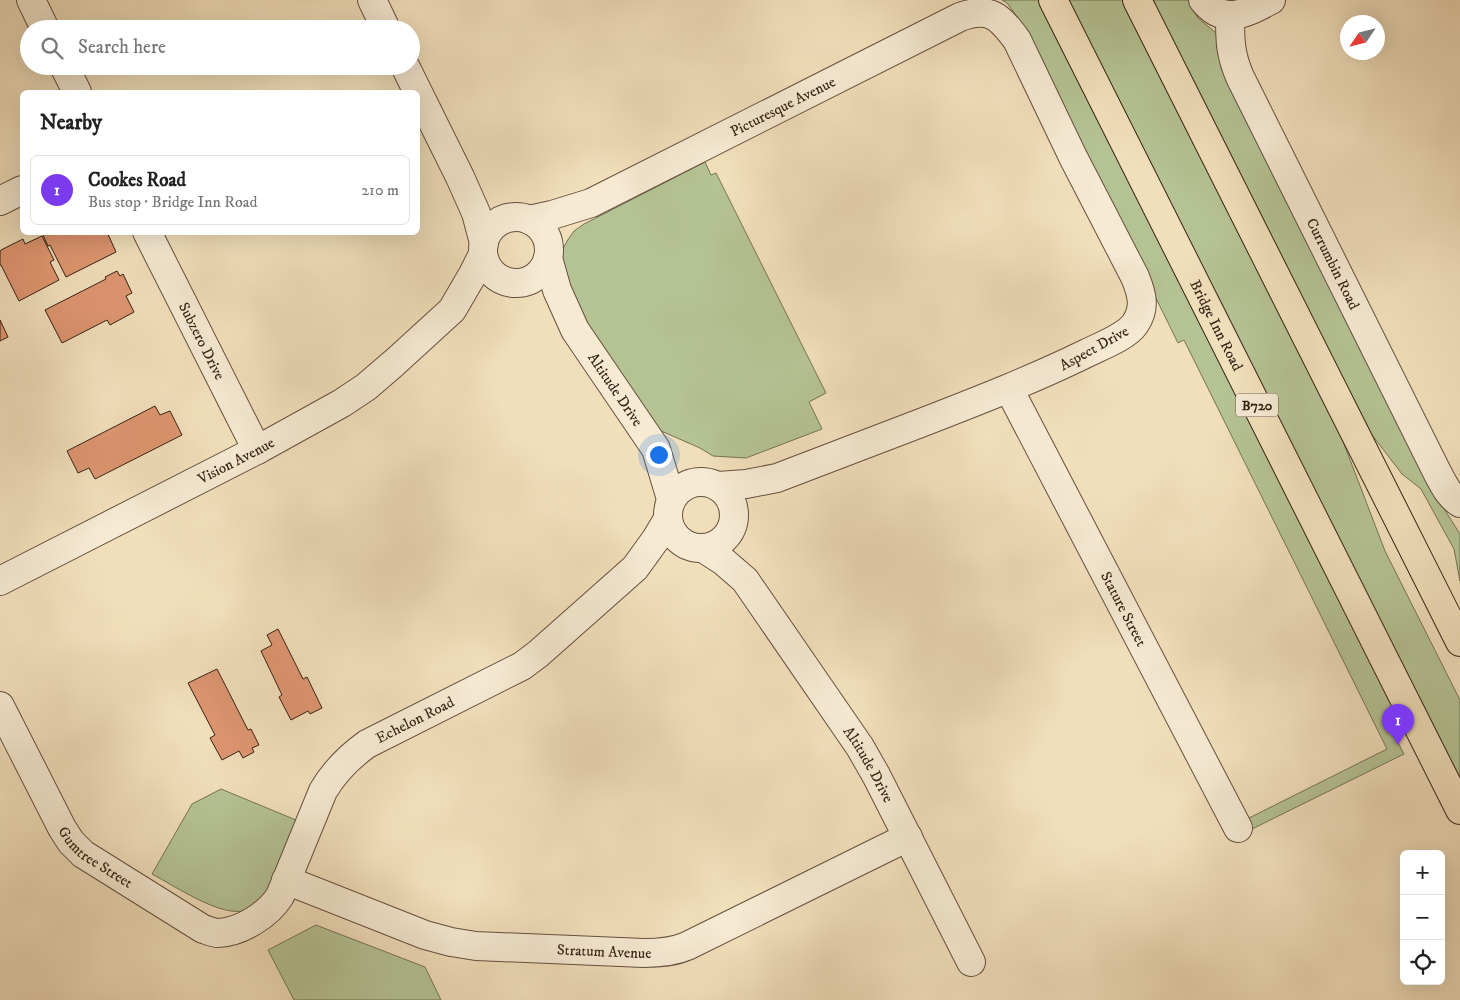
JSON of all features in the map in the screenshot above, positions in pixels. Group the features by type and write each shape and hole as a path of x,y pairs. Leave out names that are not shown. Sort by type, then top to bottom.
{"main road":[{"name":"Bridge Inn Road","path":"1054,0 1460,810"},
{"path":"1137,0 1460,642"}],"street":[{"path":"31,0 41,20"},
{"path":"372,0 382,20"},
{"path":"1203,0 1214,10 1230,15 1248,12 1271,0"},
{"name":"Picturesque Avenue","path":"520,219 552,215 591,204 960,17 984,8"},
{"name":"Aspect Drive","path":"707,484 746,484 777,478 1009,390 1052,370 1126,332 1134,326 1140,315 1142,304 1141,292 1135,277 1073,157 1017,40 1007,26 984,8"},
{"name":"Currumbin Road","path":"1230,15 1230,47 1240,77 1438,474 1447,490 1460,503"},
{"path":"68,75 76,90"},
{"path":"410,75 417,90"},
{"path":"420,96 460,176 476,213 486,265 501,280 517,283 531,280 544,267 548,253 546,239 542,231 536,224 520,219 460,176"},
{"path":"0,201 20,191"},
{"name":"Picturesque Avenue","path":"548,253 568,224 591,204"},
{"path":"483,248 488,234 494,226 502,220 520,219"},
{"name":"Subzero Drive","path":"149,235 257,450"},
{"name":"Vision Avenue","path":"452,310 473,274 483,248"},
{"name":"Altitude Drive","path":"548,253 556,290 575,330 656,449 670,509"},
{"name":"Vision Avenue","path":"0,581 257,450 342,404 366,387 452,310 486,293 517,283"},
{"name":"Altitude Drive","path":"517,283 551,307 575,330"},
{"name":"Stature Street","path":"1009,390 1238,828"},
{"name":"Altitude Drive","path":"656,449 707,484"},
{"name":"Aspect Drive","path":"733,522 755,495 777,478"},
{"path":"707,484 726,493 733,503 733,522 727,537 720,543 712,546 696,547 681,542 675,536 670,528 670,509 678,491 686,485 707,484"},
{"name":"Echelon Road","path":"254,921 275,903 323,791 332,776 348,758 367,744 522,666 538,654 635,568 656,539 670,509"},
{"name":"Altitude Drive","path":"733,522 745,580"},
{"name":"Altitude Drive","path":"696,547 723,561 745,580 860,747 971,962"},
{"name":"Echelon Road","path":"635,568 668,553 696,547"},
{"name":"Gumtree Street","path":"0,706 62,828 71,842 83,854 203,929 216,933 230,931 254,921"},
{"name":"Stratum Avenue","path":"286,880 425,935 451,942 476,946 665,953 687,946 908,837"}],"green space":[{"path":"1002,0 1039,0 1397,710 1395,737 1404,754 1252,829 1247,819 1387,749 1184,340 1178,343 1018,18 1007,3"},
{"path":"1068,0 1123,0 1327,405 1339,431 1385,551 1460,700 1460,779"},
{"path":"1152,0 1188,0 1198,18 1218,36 1436,496 1460,534 1460,581 1454,549 1421,489 1402,474 1369,431"},
{"path":"705,162 711,175 716,173 826,393 809,402 822,429 746,458 713,456 700,448 661,431 568,295 559,264 561,253 567,241 574,231 584,224"},
{"path":"221,789 296,820 265,896 246,910 225,910 198,900 152,874 192,804"},
{"path":"316,925 425,967 441,1000 294,1000 268,950"}],"building":[{"path":"43,235 108,235 116,252 66,277 50,245 48,246"},
{"path":"42,236 54,260 50,262 59,280 19,301 0,265 0,252 23,239 25,244"},
{"path":"117,271 120,276 123,274 132,293 126,296 134,312 110,325 107,320 62,343 45,310 106,279 105,277"},
{"path":"0,320 8,337 0,341"},
{"path":"155,406 160,415 170,411 182,435 95,479 89,468 78,473 67,451"},
{"path":"278,629 303,679 307,677 322,708 310,714 308,711 291,720 279,697 282,695 261,651 272,645 267,635"},
{"path":"217,669 248,730 251,729 259,745 252,748 254,752 243,758 239,751 222,760 210,738 215,735 188,683"}],"place":[{"name":"Cookes Road","path":"1398,745"}]}
